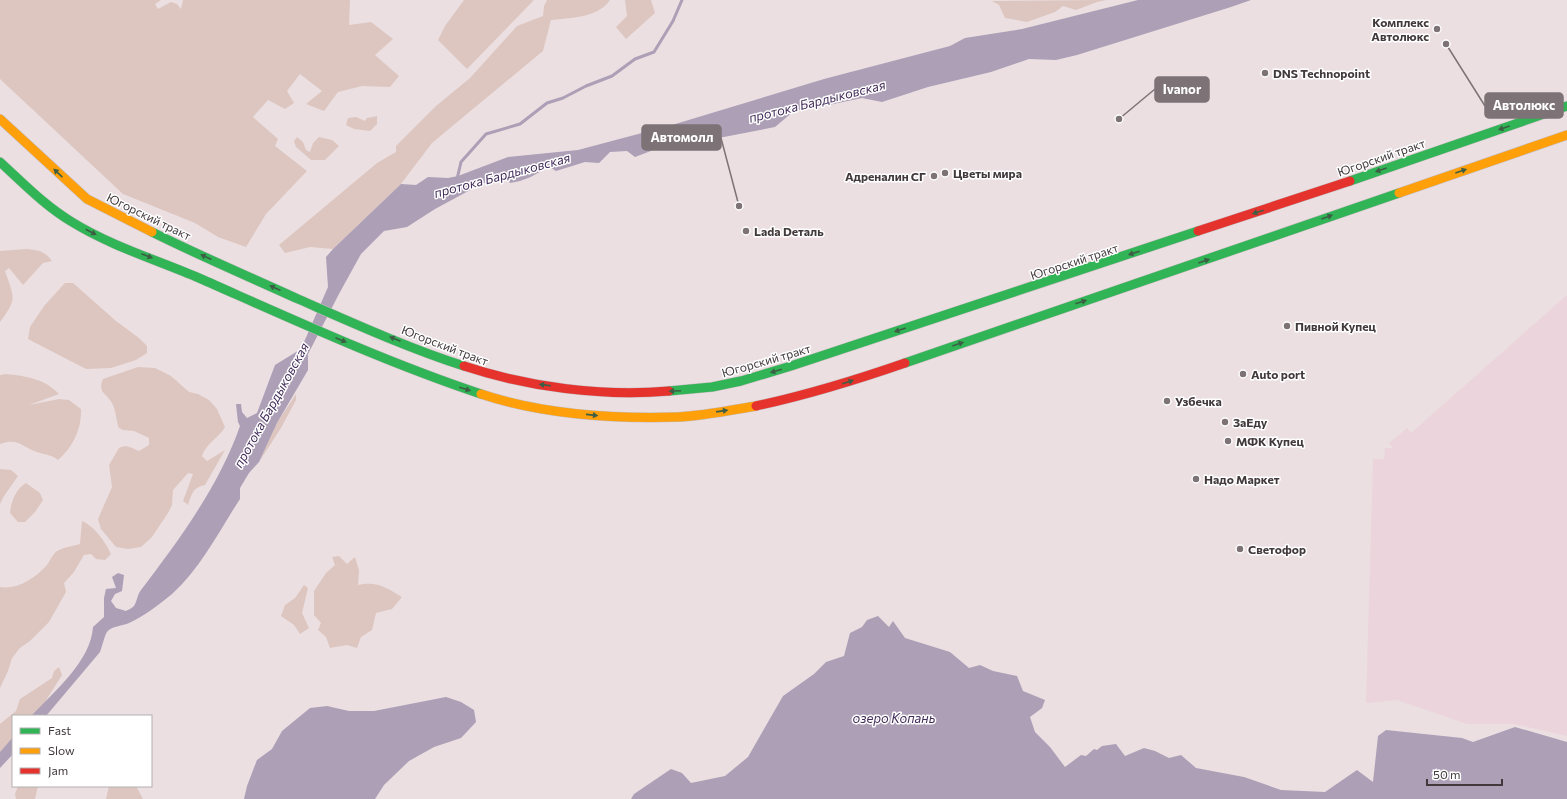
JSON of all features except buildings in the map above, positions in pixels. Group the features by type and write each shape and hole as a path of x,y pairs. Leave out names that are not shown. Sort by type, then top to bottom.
{"main road":[{"name":"Югорский тракт","path":"0,120 86,202 105,209 254,279 430,355 491,375 531,383 592,391 675,391 712,387 791,366 1362,177 1567,106"},
{"path":"0,162 48,205 74,219 110,242 169,265 247,300 428,376 491,398 511,403 595,416 679,416 749,407 784,400 852,381 1567,135"}],"shaded area":[{"path":"0,0 161,0 155,4 158,9 171,2 177,4 181,9 183,0 350,0 349,25 371,22 393,39 375,55 399,76 390,87 362,86 338,92 324,111 306,104 322,91 300,74 287,91 294,103 285,109 268,100 253,117 278,139 275,146 307,171 266,214 246,247 218,237 195,223 123,194 0,79"},
{"path":"464,0 534,0 467,69 438,40 445,26"},
{"path":"547,0 610,0 605,6 591,14 575,18 551,20 543,51 432,143 401,184 333,249 310,247 285,253 279,245 377,163 396,152 396,146 436,106 470,78 517,26 543,16 544,6"},
{"path":"625,0 651,0 655,13 626,39 616,27 627,16"},
{"path":"1106,0 1076,10 1063,6 1055,12 1027,22 1005,18 999,5 992,1"},
{"path":"377,116 377,124 370,131 354,129 346,125 348,118 356,117 365,121 367,118"},
{"path":"297,137 303,142 306,150 310,152 313,143 319,137 332,140 339,146 325,160 311,160 296,147 294,141"},
{"path":"26,249 41,252 47,255 52,261 43,263 23,285 9,268 5,271 11,287 13,298 10,308 0,322 0,251"},
{"path":"65,283 73,283 116,321 139,338 147,346 147,353 136,360 111,368 86,369 28,339 30,327 44,306"},
{"path":"1567,295 1567,736 1514,724 1467,724 1397,700 1366,703 1373,459 1384,459 1385,448 1393,448 1389,443 1407,428 1411,433"},
{"path":"138,367 155,368 171,376 189,392 198,394 209,400 217,409 225,427 209,444 202,456 207,461 225,450 205,485 197,488 193,492 188,505 183,501 193,474 188,473 173,490 172,505 152,537 141,547 128,549 116,547 101,529 98,519 112,487 109,465 119,448 127,446 139,451 149,445 149,438 134,431 119,428 113,406 103,392 101,384 103,379"},
{"path":"6,374 35,379 48,385 59,394 29,405 59,399 69,400 81,409 80,423 76,437 58,460 49,455 34,451 21,444 7,442 0,444 0,375"},
{"path":"296,394 296,400 281,428 259,462 277,423"},
{"path":"0,469 11,470 18,476 0,504"},
{"path":"26,483 40,493 43,500 35,512 25,522 18,522 10,513 13,500 17,492"},
{"path":"82,521 99,535 111,554 105,560 96,559 91,554 84,555 74,572 64,583 66,592 49,622 30,641 20,648 12,658 0,688 0,587 13,587 31,579 48,564 57,551 80,544"},
{"path":"339,556 347,564 355,557 359,570 358,585 376,584 391,590 402,597 392,609 376,613 372,630 361,637 357,648 347,645 330,648 326,637 318,630 321,623 314,615 314,591 326,573 335,565 332,557"},
{"path":"304,585 308,588 302,613 309,628 300,634 294,625 281,616 285,605 295,598"},
{"path":"59,667 62,675 45,702 32,715 12,715 12,738 0,752 0,724 16,711 20,699 52,678 54,671"},
{"path":"18,787 38,787 35,799 16,799 15,794"},
{"path":"109,787 137,787 143,799 106,799"}],"water":[{"name":"протока Бардыковская","path":"1138,0 1251,0 1077,55 1056,60 1029,59 991,72 928,87 882,102 862,98 819,107 810,107 794,111 775,127 703,141 683,136 664,139 656,149 635,157 627,151 610,152 599,163 585,162 556,171 548,166 530,177 521,181 510,183 503,176 492,182 475,184 472,189 435,209 407,227 384,231 361,254 308,354 308,370 277,423 259,462 249,473 240,488 240,499 201,561 182,584 157,606 135,620 109,630 105,635 100,652 47,715 32,715 79,664 91,640 93,627 104,617 104,598 106,589 116,588 112,577 118,573 124,575 122,591 115,594 111,601 116,608 126,611 134,606 140,592 170,552 197,512 221,470 240,426 238,422 236,404 241,404 242,412 247,418 257,413 275,365 301,349 328,287 326,257 401,184 416,185 428,177 448,178 458,176 508,157 578,150 672,125 824,79 950,46 965,38 1022,29"},
{"name":"озеро Копань","path":"878,616 889,627 893,621 905,638 950,652 969,668 980,665 993,671 1017,676 1023,691 1045,700 1042,708 1030,717 1035,732 1050,747 1065,767 1081,755 1086,756 1094,749 1097,750 1102,746 1116,744 1125,756 1144,748 1155,751 1169,758 1181,755 1196,768 1244,777 1281,790 1325,792 1357,770 1373,782 1378,736 1386,730 1462,738 1473,742 1515,727 1567,742 1567,799 631,799 634,794 671,769 682,773 691,783 725,776 748,757 783,696 814,674 826,662 844,656 850,633 862,627 867,620"},
{"path":"446,697 461,702 474,710 476,722 461,738 434,747 409,761 384,785 375,799 244,799 247,786 257,760 272,749 282,731 310,708 327,706 349,711 374,711"},
{"path":"12,738 12,755 0,768 0,752"}],"waterway":[{"name":"протока Бардыковская","path":"457,179 461,162 486,134 520,124 547,103 563,98 586,86 612,76 635,59 654,52 673,21 682,0"}],"traffic: fast":[{"path":"1350,181 1567,106"},
{"path":"0,162 34,194 62,216 87,231 374,354 445,382 481,394"},
{"path":"905,363 1399,193"},
{"path":"669,391 712,387 741,381 791,366 1198,231"},
{"path":"152,232 188,250 360,326 464,366"}],"traffic: slow":[{"path":"0,119 87,199 152,232"},
{"path":"1399,193 1567,135"},
{"path":"481,394 529,407 603,416 678,417 717,413 756,406"}],"traffic: jam":[{"path":"1198,231 1350,181"},
{"path":"756,406 831,387 905,363"},
{"path":"464,366 514,380 566,389 618,393 669,391"}],"place":[{"name":"Комплекс Автолюкс","path":"1437,29"},
{"name":"Автолюкс","path":"1446,44"},
{"name":"DNS Technopoint","path":"1265,73"},
{"name":"Ivanor","path":"1119,119"},
{"name":"Цветы мира","path":"945,173"},
{"name":"Адреналин СГ","path":"934,176"},
{"name":"Автомолл","path":"739,206"},
{"name":"Lada Dеталь","path":"746,231"},
{"name":"Пивной Купец","path":"1287,326"},
{"name":"Auto port","path":"1243,374"},
{"name":"Узбечка","path":"1167,401"},
{"name":"ЗаЕду","path":"1225,422"},
{"name":"МФК Купец","path":"1228,441"},
{"name":"Надо Маркет","path":"1196,479"},
{"name":"Светофор","path":"1240,549"}]}
